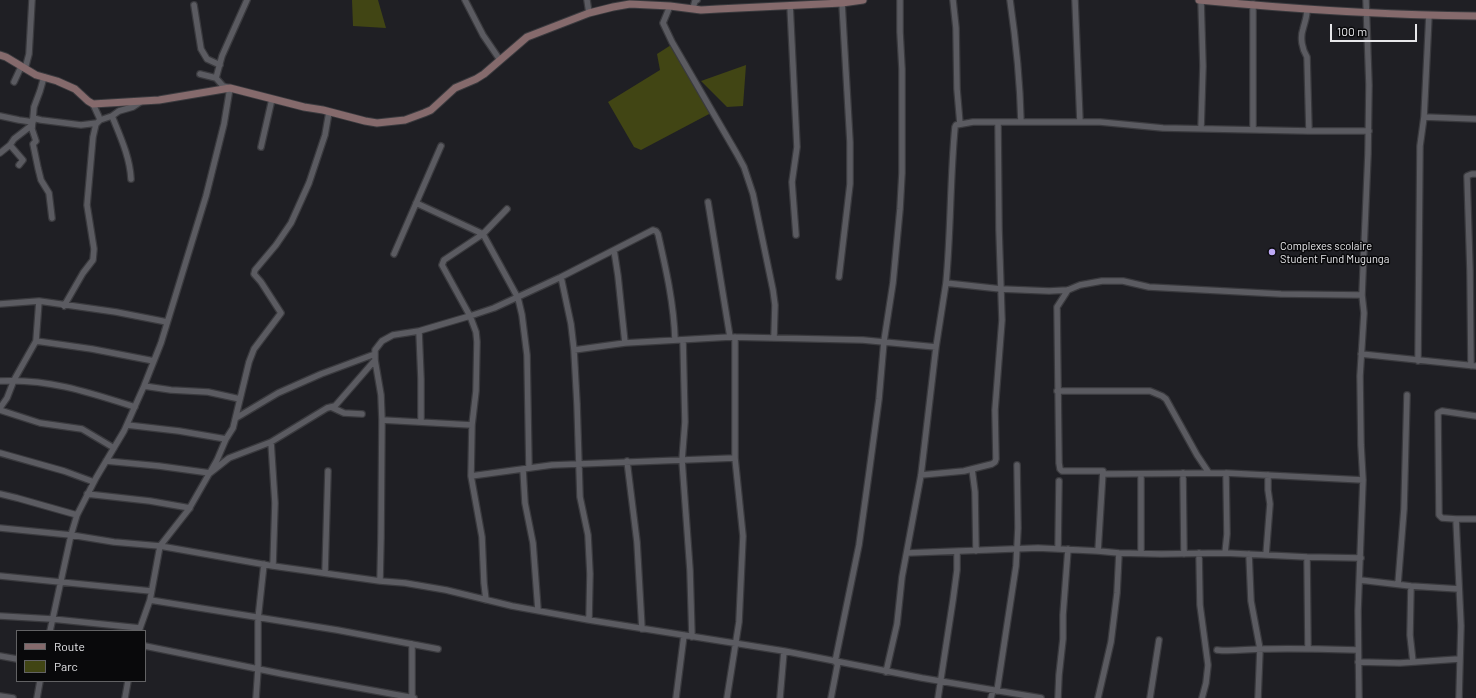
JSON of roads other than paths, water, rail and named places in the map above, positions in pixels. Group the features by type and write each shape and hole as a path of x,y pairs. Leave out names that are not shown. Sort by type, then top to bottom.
{"street":[{"path":"14,82 23,68 29,54 32,0"},
{"path":"216,78 222,56 247,0"},
{"path":"465,0 482,35 500,60"},
{"path":"587,0 590,14"},
{"path":"200,74 216,78 223,86 230,88 377,123 405,120 431,110 455,88 476,79 527,37 613,7 630,4 670,6 695,2 701,10 863,0"},
{"path":"831,698 859,545 878,407 884,341 900,209 902,69 900,0"},
{"path":"953,0 956,28 956,89 960,124"},
{"path":"1010,0 1020,80 1021,122"},
{"path":"1075,0 1080,122"},
{"path":"1202,129 1203,66 1200,0 1307,10 1476,16"},
{"path":"1358,698 1363,480 1361,444 1361,354 1364,313 1362,294 1369,131 1366,0"},
{"path":"839,277 850,184 850,142 842,2"},
{"path":"1253,130 1254,4"},
{"path":"194,5 201,49 207,59 220,65"},
{"path":"790,5 797,147 792,182 796,235"},
{"path":"670,6 663,22 672,42 737,154 744,168 753,194 773,290 774,338"},
{"path":"1307,10 1307,18 1302,29 1302,49 1307,57 1310,131"},
{"path":"1418,361 1420,146 1424,117 1428,15"},
{"path":"0,55 6,57 23,68 28,69 36,75 57,81 75,89 88,102 93,104 174,98 230,88"},
{"path":"44,77 34,107 33,122 36,141 33,144 41,180 49,193 52,218"},
{"path":"50,630 71,535 77,515 87,494 127,425 154,362 206,196 224,124 230,88"},
{"path":"262,148 272,99"},
{"path":"0,116 33,122 41,120 81,125 99,122 119,111 133,107 142,101"},
{"path":"64,306 83,273 93,260 94,249 87,206 87,193 91,170 93,137 99,122 99,117 93,104"},
{"path":"0,616 52,619 140,630 150,600 160,546 190,508 217,460 226,439 233,428 249,362 254,349 281,313 261,282 254,274 255,270 276,245 294,216 309,183 325,135 329,112"},
{"path":"112,116 124,147 130,168 131,179"},
{"path":"1424,117 1476,119"},
{"path":"0,153 33,122"},
{"path":"921,475 972,469 992,464 996,459 995,410 1002,320 998,122"},
{"path":"886,672 897,624 902,577 921,475 936,347 946,283 955,127 960,124 998,122 1100,122 1163,128 1369,131"},
{"path":"10,145 23,160 20,165"},
{"path":"394,254 441,146"},
{"path":"1361,354 1474,366 1467,176 1476,174"},
{"path":"708,202 732,337 735,458 743,536 739,622 727,698"},
{"path":"416,204 483,234 518,298 522,315 527,355 530,468"},
{"path":"486,600 482,537 472,476 472,425 476,391 476,332 470,316 442,265 444,260 483,234 507,209"},
{"path":"380,581 382,538 382,420 381,395 375,350 382,341 393,336 419,331 470,316 518,298 653,230 658,234 671,296 675,340"},
{"path":"614,250 625,343"},
{"path":"561,277 571,324 574,350 580,498 588,535 590,574 589,620"},
{"path":"946,283 1001,289 1048,291 1068,290 1080,285 1102,281 1123,281 1149,287 1281,294 1362,294"},
{"path":"1068,290 1057,308 1057,391 1060,469 1062,471 1102,471 1103,474 1226,473 1363,480"},
{"path":"0,304 39,301 64,306 116,312 167,322"},
{"path":"39,301 36,342 14,380 0,409 40,422 82,429 114,448"},
{"path":"419,331 421,422"},
{"path":"574,350 625,343 732,337 828,338 884,341 936,347"},
{"path":"682,340 685,422 682,460 690,570 692,637"},
{"path":"36,342 92,349 154,362"},
{"path":"236,418 278,393 321,374 375,357"},
{"path":"106,461 210,473 229,458 271,442 335,406 375,357"},
{"path":"0,381 36,381 82,390 135,407"},
{"path":"144,386 171,390 208,392 240,399"},
{"path":"1057,391 1150,391 1162,396 1170,405 1197,456 1209,473"},
{"path":"1398,584 1404,509 1407,395"},
{"path":"331,407 344,412 362,414"},
{"path":"1476,416 1442,411 1438,413 1439,515 1442,518 1476,519"},
{"path":"382,420 472,425"},
{"path":"127,425 179,431 226,439"},
{"path":"271,442 275,503 273,566"},
{"path":"0,453 64,470 94,482"},
{"path":"472,476 579,463 735,458"},
{"path":"627,461 637,542 642,629"},
{"path":"991,698 995,690 1016,566 1017,465"},
{"path":"523,469 525,503 533,543 538,610"},
{"path":"972,469 975,492 976,551"},
{"path":"324,573 328,471"},
{"path":"1183,473 1184,554"},
{"path":"1225,553 1227,534 1226,473"},
{"path":"1098,550 1103,474"},
{"path":"1141,474 1141,553"},
{"path":"1266,555 1270,504 1268,475"},
{"path":"1058,549 1059,481"},
{"path":"0,494 77,515"},
{"path":"87,494 150,501 190,508"},
{"path":"1456,519 1461,626 1459,698"},
{"path":"0,528 160,546 273,566 380,581 405,583 446,590 486,600 589,620 784,652 941,682 1041,698"},
{"path":"907,553 1017,549 1068,549 1098,550 1119,553 1225,553 1307,558 1361,558"},
{"path":"1058,698 1068,549"},
{"path":"938,698 956,577 957,552"},
{"path":"1098,698 1111,642 1117,592 1119,553"},
{"path":"1199,553 1200,605 1208,665 1206,683 1202,698"},
{"path":"1249,554 1251,601 1260,649 1258,698"},
{"path":"1307,558 1308,648"},
{"path":"256,698 258,669 258,618 264,564"},
{"path":"0,576 151,591"},
{"path":"1360,580 1412,586 1459,589"},
{"path":"1412,586 1410,635 1413,662"},
{"path":"150,600 337,630 438,649"},
{"path":"676,698 684,635"},
{"path":"1150,698 1159,640"},
{"path":"146,646 413,698 412,644"},
{"path":"1217,650 1242,651 1308,648 1358,650"},
{"path":"780,698 784,652"},
{"path":"0,656 16,659"},
{"path":"1358,662 1413,662 1459,659"},
{"path":"37,698 40,682"},
{"path":"125,698 128,682"},
{"path":"0,696 13,698"}],"place":[{"name":"Complexes scolaire Student Fund Mugunga","path":"1272,252"}]}
